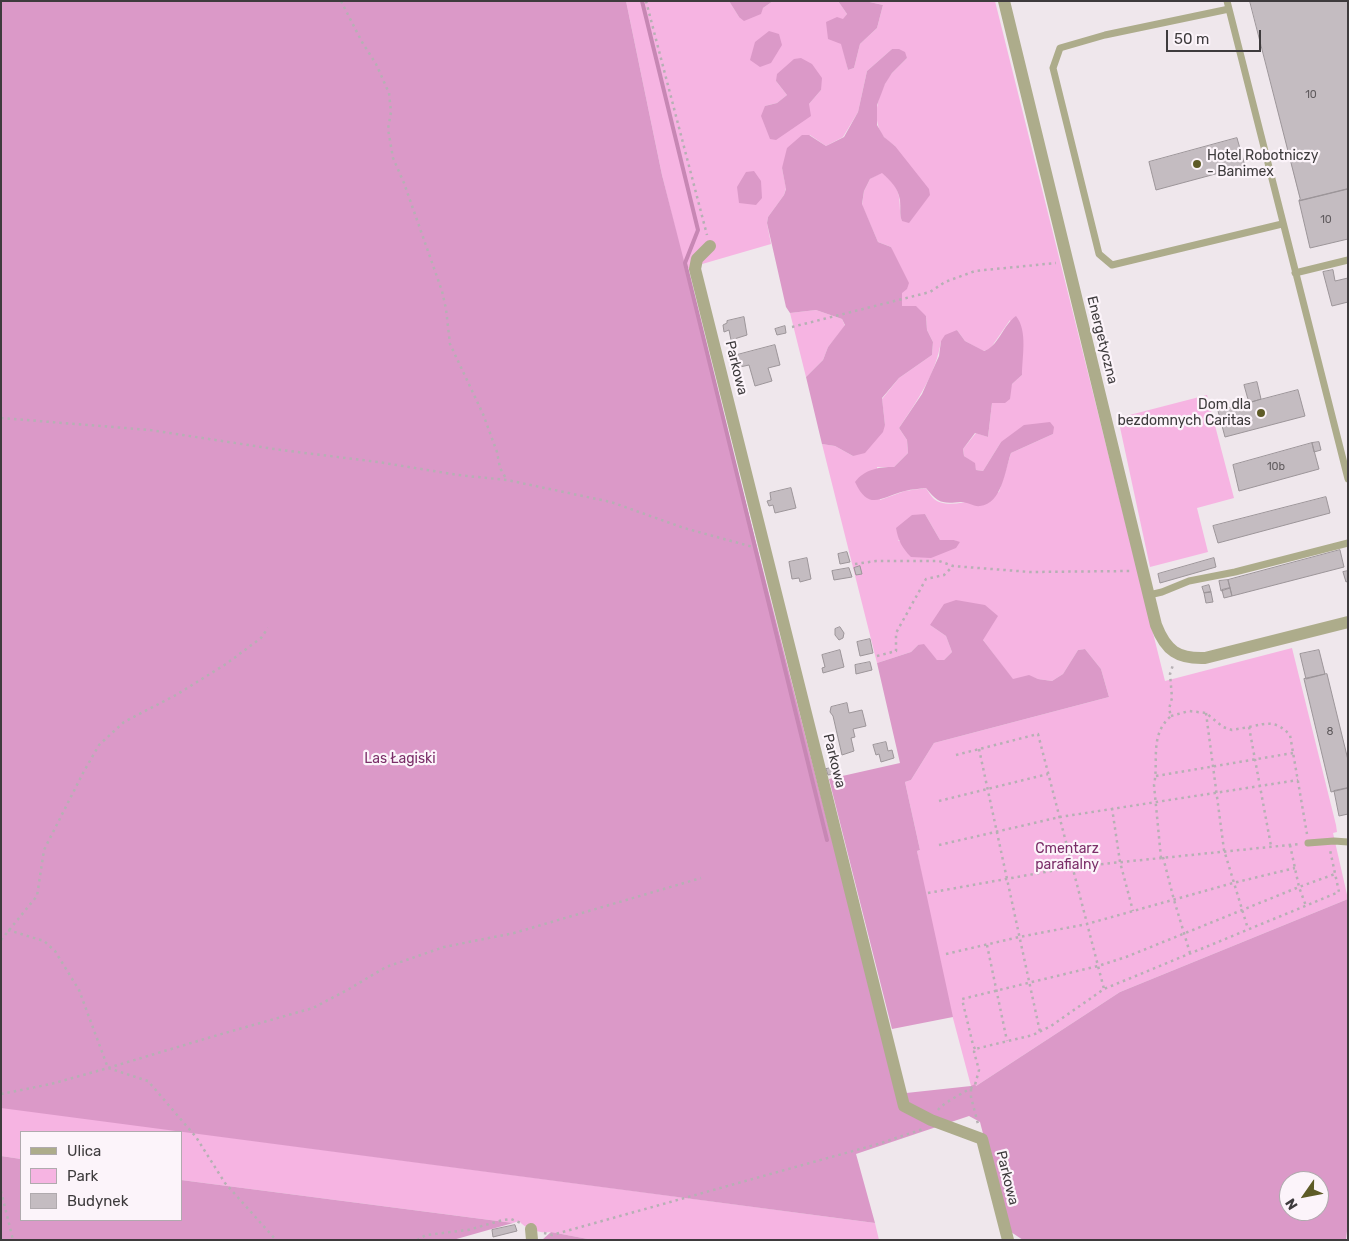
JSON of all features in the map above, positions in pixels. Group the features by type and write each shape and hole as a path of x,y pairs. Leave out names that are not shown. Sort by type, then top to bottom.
{"street":[{"name":"Energetyczna","path":"1004,1 1149,595 1161,637 1176,654 1189,658 1205,658 1348,622"},
{"name":"Parkowa","path":"710,246 696,260 695,269 904,1106 934,1121 982,1139 1008,1240"}],"lane":[{"path":"1227,1 1282,224 1348,478"},
{"path":"1229,9 1105,35 1060,48 1053,68 1094,236 1099,254 1112,265 1282,224"},
{"path":"1295,273 1348,260"},
{"path":"1149,595 1189,581 1235,572 1348,543"},
{"path":"1308,843 1348,842"}],"path":[{"path":"341,1 362,42 376,64 389,93 391,112 388,129 393,158 404,183 442,291 450,344 483,414 500,468 507,480"},
{"path":"646,1 710,246"},
{"path":"792,327 930,292 946,282 974,271 1068,262"},
{"path":"1,418 150,430 458,475 507,480 611,502 684,528 755,548 765,546"},
{"path":"855,564 939,562 953,566 1030,572 1143,570"},
{"path":"877,656 896,651 896,632 926,579 944,575 953,566"},
{"path":"1,940 37,896 44,850 99,745 124,722 176,695 226,664 262,638 268,628"},
{"path":"1170,674 1172,698 1168,709 1170,716"},
{"path":"928,893 1073,867 1120,862 1162,857 1224,850 1308,843 1290,735 1283,727 1274,723 1232,730 1223,727 1206,714 1189,711 1170,716 1163,722 1156,740 1154,756 1156,776 1154,786 1162,857 1190,953"},
{"path":"1206,714 1224,850 1248,929"},
{"path":"1249,727 1271,846"},
{"path":"956,754 1038,734 1104,989"},
{"path":"979,749 1040,1032"},
{"path":"1156,776 1293,753"},
{"path":"939,800 1048,774"},
{"path":"939,845 1060,817 1298,780"},
{"path":"1112,808 1120,862 1132,911"},
{"path":"975,1049 1040,1032 1104,989 1339,892 1328,841"},
{"path":"1290,845 1299,887 1306,906"},
{"path":"946,954 1087,924 1233,883 1295,868"},
{"path":"417,1240 433,1234 468,1230 512,1219 521,1223 531,1235 552,1235 878,1144 934,1126 934,1121 940,1107 975,1085 978,1077 979,1070 974,1052 975,1049 972,1046 962,999 1098,966 1126,957 1335,874"},
{"path":"1,1094 51,1084 313,1008 350,989 386,967 444,947 514,933 700,878"},
{"path":"8,930 44,941 55,951 79,990 108,1068"},
{"path":"987,945 995,991 1007,1041"},
{"path":"108,1068 148,1081 196,1137 226,1183 276,1240"},
{"path":"971,1088 971,1097 982,1139"},
{"path":"1,1191 13,1240"}],"green space":[{"name":"Las Łagiski","path":"1,1 626,1 662,175 897,1094 975,1084 976,1086 1120,992 1348,899 1348,1222 1346,1240 1023,1240 1008,1230 980,1122 969,1116 856,1154 875,1223 1,1108"},
{"name":"Cmentarz parafialny","path":"626,1 729,1 739,17 763,8 773,1 838,1 847,14 843,20 841,34 848,70 854,68 860,44 877,28 883,5 865,1 995,1 1165,681 1292,648 1336,825 1337,832 1333,833 1348,899 1120,992 976,1086 971,1086 937,958 917,851 920,850 905,782 911,780 934,743 1109,697 1101,669 1085,649 1078,650 1063,674 1052,681 1029,676 1013,680 983,640 930,625 946,636 952,652 944,660 937,660 918,645 911,652 877,663 822,444 835,446 853,456 885,425 882,399 899,378 932,355 933,342 927,330 926,316 902,307 902,293 891,247 878,242 862,205 864,191 870,179 882,172 894,184 898,192 902,221 895,146 883,136 877,120 877,112 883,87 892,73 907,58 892,49 867,71 858,112 843,137 826,146 810,135 782,168 786,188 784,195 768,217 767,223 771,244 685,269 662,175","holes":["776,81 821,90 809,104 765,106 777,103 787,95","1010,320 1022,375 1012,384 1004,403 992,403 988,437 976,433 963,449 964,456 974,463 976,470 983,471 1001,442 1053,434 1011,453 999,492 956,504 939,502 933,498 926,488 905,491 880,500 877,467 894,467 908,453 907,440 899,428 930,376 941,341 957,330 965,341 983,351 990,349","925,514 940,540 954,540 960,543 898,541"]},
{"path":"729,1 773,1 763,8 761,14 744,21 739,17"},
{"path":"838,1 865,1 883,5 877,28 860,44 854,68 848,70 841,44 828,39 826,22 837,17 843,19 847,14"},
{"path":"769,31 779,34 782,45 771,63 760,67 750,60 755,42"},
{"path":"892,49 899,49 905,52 907,58 892,73 885,84 877,105 877,125 884,137 895,146 929,189 930,195 909,223 902,221 898,192 882,173 870,179 864,191 862,204 878,242 891,247 909,283 907,289 902,293 902,306 916,306 926,316 927,330 933,342 932,355 899,378 882,398 885,425 883,432 865,453 853,456 835,446 822,444 806,377 823,360 828,347 845,325 842,319 816,310 790,313 786,307 767,223 768,217 784,195 786,189 782,168 787,148 802,135 809,135 826,146 844,137 858,112 867,71"},
{"path":"801,58 812,64 822,78 821,90 809,104 811,116 776,140 770,139 761,116 765,106 777,103 787,95 776,81 777,74 794,59"},
{"path":"754,171 761,181 762,198 756,205 739,203 737,187 746,172"},
{"path":"816,310 842,319 845,326 828,347 823,360 806,377 790,313"},
{"path":"1016,316 1020,322 1023,337 1022,375 1012,384 1010,399 1005,403 992,403 988,437 975,433 963,449 964,456 975,463 976,470 983,471 1001,442 1024,425 1050,422 1054,427 1053,434 1011,453 1002,485 998,493 987,504 978,506 964,502 949,503 937,500 926,488 908,490 876,500 865,497 855,482 863,474 873,470 894,467 908,453 907,440 899,428 922,394 939,356 941,341 945,335 957,330 965,341 984,351 997,341 1007,325"},
{"path":"1207,395 1234,498 1197,508 1208,552 1150,567 1118,418"},
{"path":"925,514 940,540 960,542 956,548 931,558 911,557 908,554 901,544 896,528 912,515"},
{"path":"956,600 985,605 998,616 983,640 1013,679 1029,675 1038,679 1052,681 1063,674 1078,650 1085,649 1101,669 1109,697 934,743 911,780 905,782 920,850 917,851 953,1017 892,1029 829,779 900,763 877,663 911,652 918,645 924,644 937,660 944,660 952,652 946,636 930,625 944,604"},
{"path":"1,1107 182,1131 20,1131 20,1159 1,1156"},
{"path":"182,1131 875,1223 879,1240 593,1240 551,1232 538,1232 529,1229 519,1221 513,1223 182,1180"},
{"path":"1,1156 20,1159 20,1221 182,1221 182,1180 513,1223 453,1240 1,1240"},
{"path":"551,1232 593,1240 542,1240"}],"building":[{"path":"1250,1 1348,1 1348,189 1299,201"},
{"name":"Hotel Robotniczy - Banimex","path":"1237,138 1245,166 1156,190 1149,162"},
{"path":"1348,189 1348,239 1310,248 1299,201"},
{"path":"1333,270 1335,281 1348,278 1348,302 1332,306 1323,272"},
{"path":"744,317 747,335 731,340 729,330 724,332 723,325 727,321"},
{"path":"785,326 786,333 777,335 775,329"},
{"path":"775,345 780,365 768,368 772,381 755,386 749,365 740,367 737,355"},
{"path":"1257,382 1261,399 1249,403 1244,385"},
{"name":"Dom dla bezdomnych Caritas","path":"1298,390 1305,416 1225,437 1218,411"},
{"path":"1319,442 1321,450 1314,452 1312,443"},
{"path":"1312,443 1319,469 1239,491 1233,465"},
{"path":"791,488 796,508 775,513 773,505 769,506 767,501 771,500 770,493"},
{"path":"1326,497 1330,513 1218,543 1213,526"},
{"path":"1340,550 1344,567 1232,596 1228,580"},
{"path":"847,552 850,562 840,564 838,554"},
{"path":"807,558 811,579 800,582 799,578 792,579 789,562"},
{"path":"1214,558 1216,567 1160,583 1158,574"},
{"path":"860,566 862,574 856,575 854,568"},
{"path":"849,568 852,577 834,580 832,571"},
{"path":"1348,571 1348,581 1346,582 1343,572"},
{"path":"1228,580 1230,588 1221,591 1219,581"},
{"path":"1209,585 1211,592 1204,593 1202,587"},
{"path":"1230,588 1232,596 1224,598 1222,590"},
{"path":"1211,592 1213,602 1206,603 1204,593"},
{"path":"840,627 844,633 843,638 839,640 835,635 835,629"},
{"path":"870,639 873,653 860,656 857,642"},
{"path":"840,650 844,667 823,673 822,668 825,667 822,655"},
{"path":"1319,650 1325,674 1306,679 1300,654"},
{"path":"870,662 872,670 856,674 855,665"},
{"path":"1327,674 1348,760 1348,788 1331,792 1304,679"},
{"path":"847,703 849,713 862,710 866,726 853,729 855,737 851,738 854,751 842,755 833,716 830,712 831,707"},
{"path":"886,742 888,751 892,750 894,758 881,762 879,754 876,755 873,745"},
{"path":"836,767 838,773 828,775 826,769"},
{"path":"1348,788 1348,814 1339,816 1334,791"},
{"path":"515,1225 517,1231 493,1237 492,1230"}],"waterway":[{"path":"642,1 698,230 685,263 827,840"}],"place":[{"name":"Hotel Robotniczy - Banimex","path":"1197,164"},
{"name":"Dom dla bezdomnych Caritas","path":"1261,413"}]}
